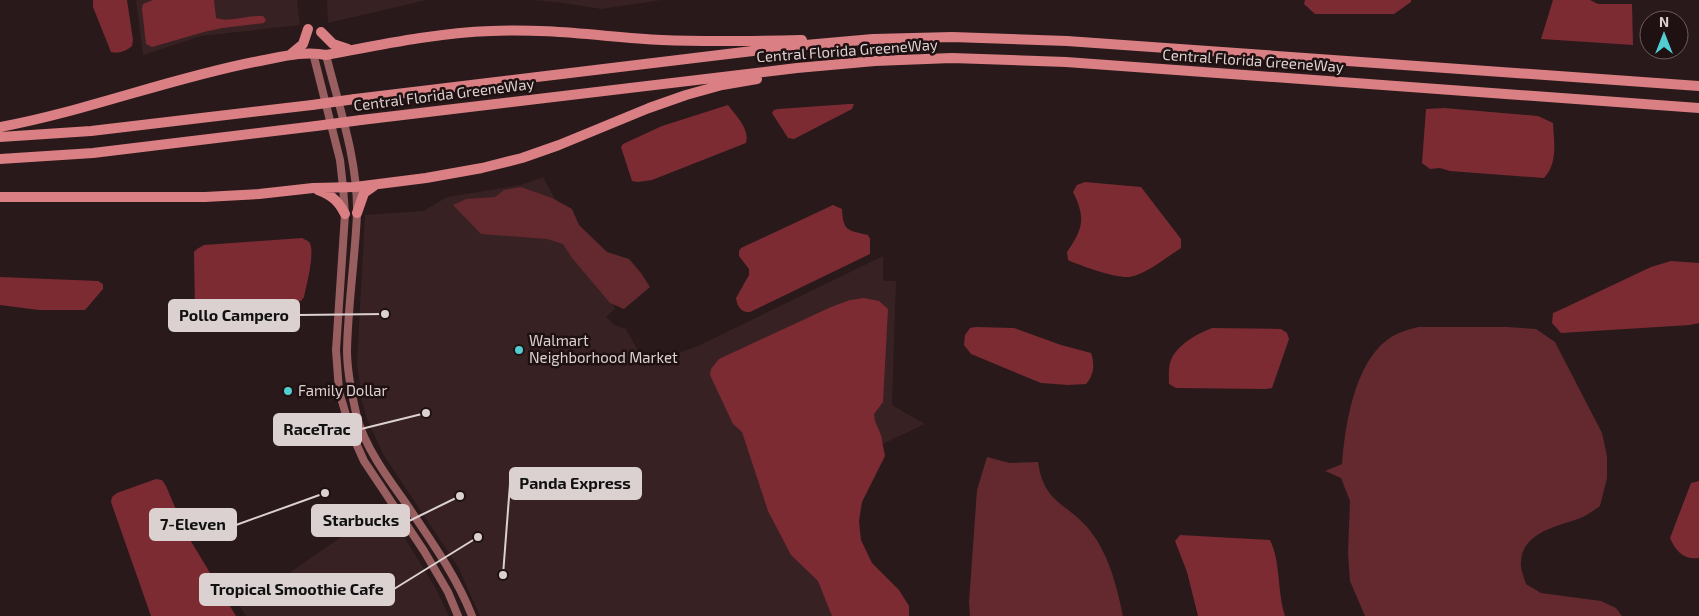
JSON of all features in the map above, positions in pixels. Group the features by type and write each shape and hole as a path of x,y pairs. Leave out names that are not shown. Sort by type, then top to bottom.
{"highway":[{"path":"286,56 294,53 303,44 308,30"},
{"path":"0,127 78,109 214,70 286,56 313,53 326,56 351,50 453,34 491,31 533,31 704,42 873,39"},
{"path":"321,32 333,44 351,50"},
{"name":"Central Florida GreeneWay","path":"0,137 90,131 736,53 873,39 952,37 1040,39 1699,86"},
{"path":"0,197 205,197 313,188 374,186 482,168 522,158 649,108 686,95 722,86 756,79 835,69 952,58"},
{"name":"Central Florida GreeneWay","path":"0,159 122,150 796,68 875,61 952,58 1066,62 1699,108"},
{"path":"0,162 32,157"},
{"path":"357,213 364,193 374,186"},
{"path":"313,188 331,196 341,206 345,214"}],"main road":[{"path":"313,53 340,160 343,187 345,214 336,350 339,391 351,432 364,461 424,551 448,592 458,616"},
{"path":"326,56 352,160 355,188 357,213 347,351 350,381 358,419 374,456 448,569 472,616"}],"shaded area":[{"path":"93,0 127,0 133,40 132,46 122,52 111,52 93,7"},
{"path":"136,0 297,0 300,25 201,36 143,55"},
{"path":"153,0 214,0 216,18 227,20 263,16 266,20 264,23 204,32 152,47 146,44 142,9 143,4"},
{"path":"327,0 427,0 328,23"},
{"path":"531,0 662,0 601,9"},
{"path":"1305,0 1411,0 1411,2 1394,14 1315,14 1304,4"},
{"path":"1553,0 1590,0 1598,4 1632,4 1633,45 1541,39"},
{"path":"854,104 852,109 794,139 788,138 772,113 778,109"},
{"path":"728,105 744,128 747,138 746,143 652,180 632,181 621,147 623,144 662,126"},
{"path":"1444,108 1538,116 1553,123 1554,152 1548,172 1544,178 1450,171 1440,168 1430,169 1422,163 1426,109"},
{"path":"543,177 615,309 606,317 614,325 626,329 646,365 698,346 883,256 883,281 896,281 892,405 925,424 836,466 854,616 480,616 458,567 383,454 367,419 362,401 357,362 365,215 423,211 447,197 521,185"},
{"path":"1085,182 1141,187 1181,239 1181,248 1149,269 1129,277 1107,274 1068,260 1067,252 1077,237 1081,223 1080,209 1073,192 1077,185"},
{"path":"521,187 552,198 572,209 579,225 607,252 629,259 650,287 624,309 610,303 572,258 563,244 547,239 481,234 453,205 466,199 495,197 504,190"},
{"path":"833,205 842,209 845,226 848,229 868,235 870,239 870,254 750,312 742,310 738,306 736,298 749,275 749,269 739,256 741,248"},
{"path":"302,238 309,242 311,253 307,285 301,301 207,314 199,313 195,309 194,252 197,249 204,245"},
{"path":"1671,261 1699,263 1699,323 1561,333 1552,323 1553,313 1651,267"},
{"path":"0,277 98,281 103,284 103,289 85,310 39,310 0,305"},
{"path":"864,298 879,301 888,309 883,402 874,414 885,456 862,502 859,521 861,540 872,563 899,590 909,606 909,616 832,616 818,581 791,555 768,511 742,432 733,424 710,375 711,369 719,359 831,307 850,300"},
{"path":"1418,327 1507,327 1536,329 1555,342 1602,433 1607,456 1607,478 1600,506 1583,517 1544,531 1528,543 1523,552 1522,570 1526,584 1541,593 1601,601 1616,608 1622,616 1365,616 1350,581 1348,553 1350,501 1341,478 1325,471 1342,464 1353,397 1366,365 1387,340"},
{"path":"970,328 1014,328 1061,345 1091,353 1093,365 1091,377 1086,384 1041,383 971,354 964,345 965,335"},
{"path":"1212,328 1281,329 1287,333 1289,339 1272,388 1176,388 1169,384 1169,366 1174,354 1188,340"},
{"path":"987,457 1010,463 1038,462 1045,486 1050,494 1079,518 1101,547 1115,581 1123,616 970,616 969,602 977,490"},
{"path":"156,479 162,480 166,486 186,533 236,616 151,616 111,502 112,497 117,493"},
{"path":"1699,481 1699,558 1689,558 1681,554 1670,538 1691,483"},
{"path":"383,508 406,540 435,587 449,616 246,616 240,607"},
{"path":"1180,535 1270,540 1276,558 1285,616 1198,616 1187,572 1175,541"}],"place":[{"name":"Pollo Campero","path":"385,314"},
{"name":"Walmart Neighborhood Market","path":"519,350"},
{"name":"Family Dollar","path":"288,391"},
{"name":"RaceTrac","path":"426,413"},
{"name":"7-Eleven","path":"325,493"},
{"name":"Starbucks","path":"460,496"},
{"name":"Tropical Smoothie Cafe","path":"478,537"},
{"name":"Panda Express","path":"503,575"}]}
